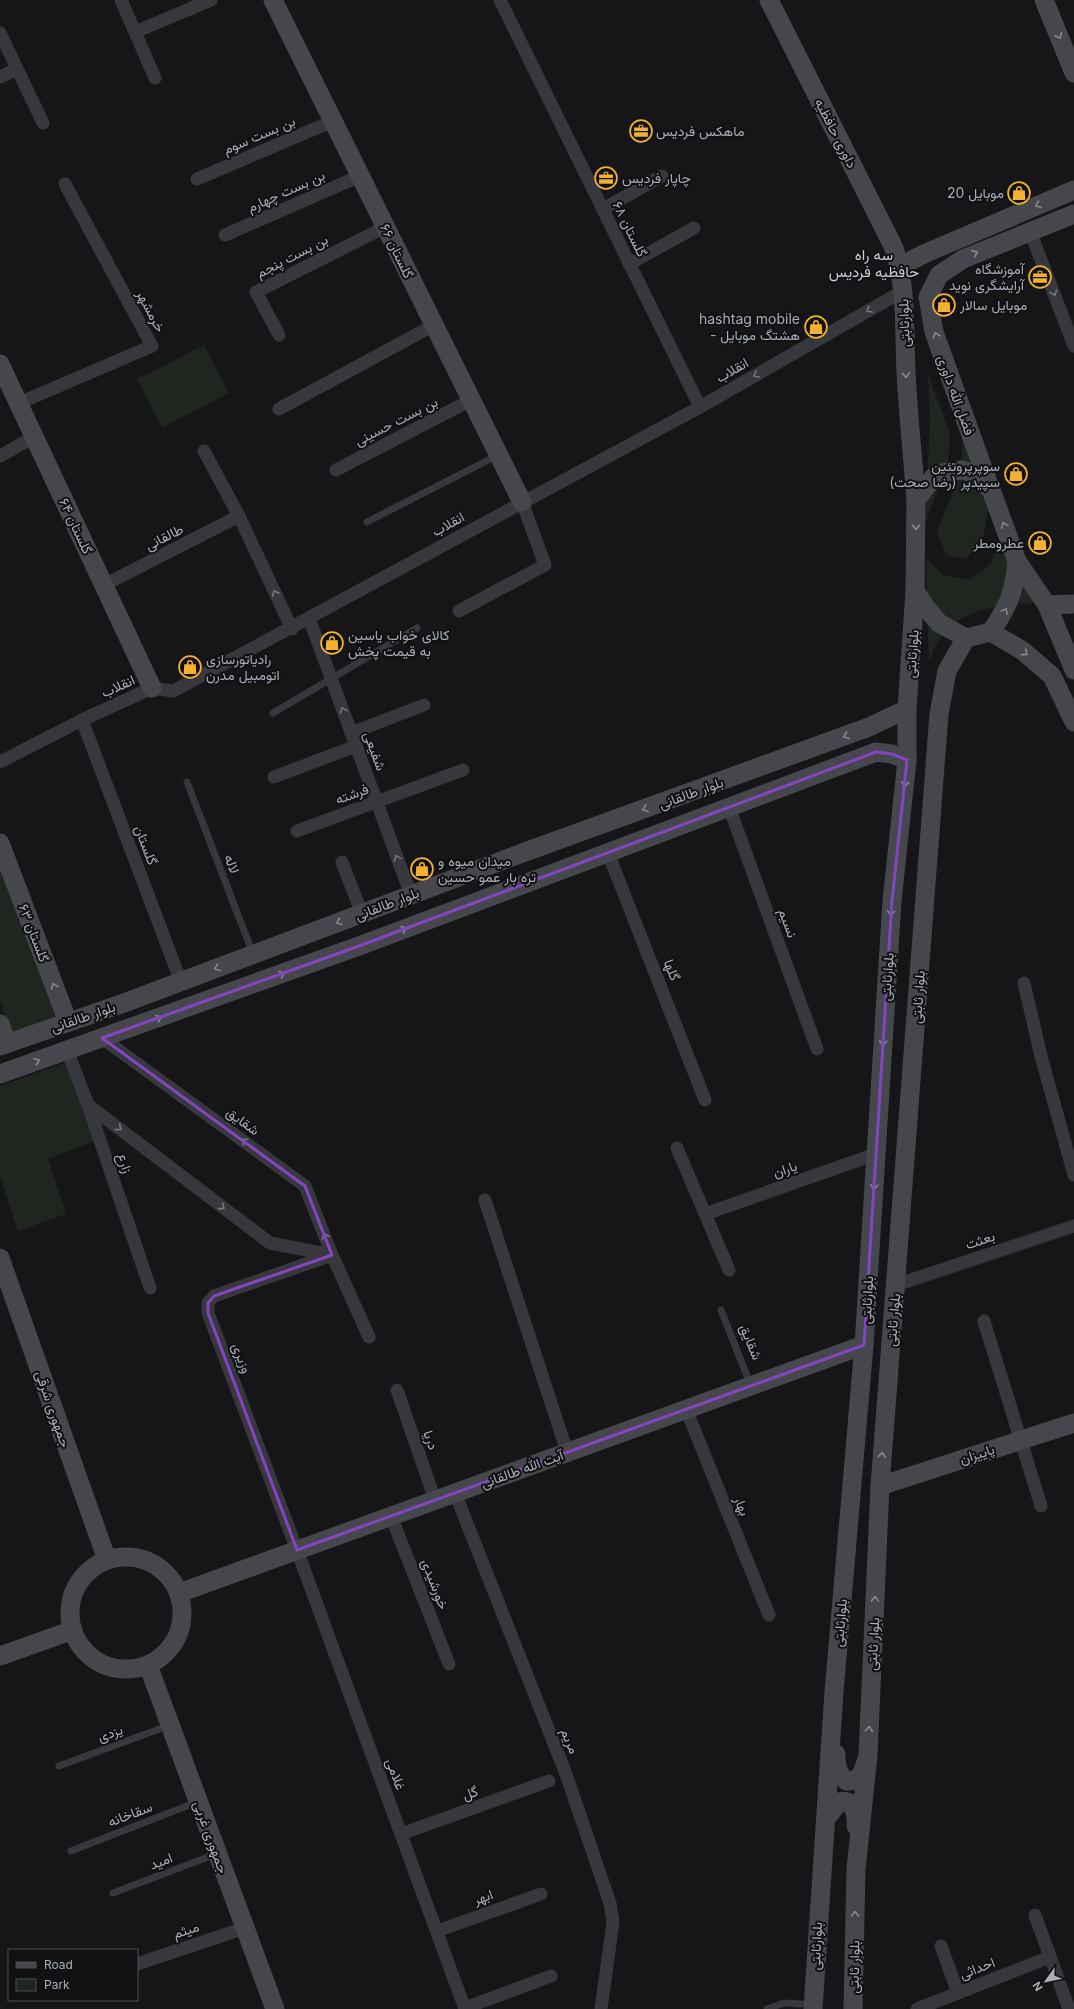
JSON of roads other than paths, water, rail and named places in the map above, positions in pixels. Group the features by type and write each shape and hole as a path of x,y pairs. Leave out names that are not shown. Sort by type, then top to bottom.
{"main road":[{"name":"گلستان ۶۶","path":"273,0 522,502"},
{"name":"داوری حافظیه","path":"769,0 894,248 900,266"},
{"path":"1044,0 1074,73"},
{"path":"900,266 937,248 1074,190"},
{"path":"1030,231 1074,214"},
{"name":"فضل الله داوری","path":"991,490 934,332 928,297 939,275 963,259 1030,231"},
{"name":"بلوارثابتی","path":"900,266 903,291 906,373 916,500"},
{"name":"گلستان ۶۴","path":"0,364 152,688"},
{"path":"1017,561 1015,586 1006,610 991,632 966,638 939,623 915,591 916,500 933,478 946,472 962,470 975,474 991,490 1017,561 1047,605 1074,670"},
{"name":"بلوارثابتی","path":"807,2007 814,1985 833,1716 864,1345 892,901 907,760 907,709 915,591"},
{"path":"1047,605 1074,604"},
{"path":"991,632 1023,651 1052,676 1074,722"},
{"name":"بلوار ثابتی","path":"853,2009 856,1869 868,1755 880,1486 939,714 947,671 966,638"},
{"name":"بلوار طالقانی","path":"3,1044 180,982 411,895 869,727 907,709"},
{"path":"869,727 880,737 880,744 876,752 892,754 907,760"},
{"name":"بلوار طالقانی","path":"0,1074 359,946 876,752"},
{"name":"گلستان ۶۳","path":"0,843 68,1022"},
{"path":"0,1024 3,1044"},
{"path":"878,1132 892,1136 908,1133"},
{"path":"876,1154 891,1151 904,1159"},
{"name":"جمهوری شرقی","path":"0,1258 107,1560"},
{"name":"آیت الله طالقانی","path":"179,1593 864,1345"},
{"name":"پاییزان","path":"880,1486 1074,1423"},
{"path":"124,1556 141,1558 157,1566 170,1577 179,1593 182,1610 179,1632 174,1643 162,1656 148,1665 130,1669 111,1667 95,1659 81,1646 73,1630 70,1613 73,1596 80,1580 92,1568 107,1560 124,1556"},
{"path":"0,1656 73,1630"},
{"name":"جمهوری غربی","path":"148,1665 275,2009"},
{"path":"833,1716 836,1762 841,1777 847,1781 858,1779 861,1775 868,1755"},
{"path":"827,1817 834,1807 842,1801 850,1804 856,1813 856,1869"}],"street":[{"path":"121,0 155,78"},
{"path":"135,32 211,0"},
{"name":"گلستان ۶۸","path":"500,0 700,407"},
{"path":"0,33 43,123"},
{"path":"0,77 17,69"},
{"name":"بن بست سوم","path":"197,179 333,121"},
{"name":"بن بست چهارم","path":"225,235 360,176"},
{"path":"603,209 662,176"},
{"name":"خرمشهر","path":"19,403 152,346 65,184"},
{"name":"بن بست پنجم","path":"279,335 256,292 385,227"},
{"path":"629,264 694,228"},
{"path":"1030,231 1074,346"},
{"name":"انقلاب","path":"0,762 82,720 152,688 173,691 700,407 903,291"},
{"path":"278,409 434,325"},
{"name":"بن بست حسینی","path":"336,470 471,400"},
{"path":"0,456 34,437"},
{"path":"204,451 239,516 292,628"},
{"path":"459,611 545,565 522,502"},
{"name":"طالقانی","path":"104,585 239,516"},
{"name":"شفیعی","path":"309,618 411,895"},
{"path":"351,733 424,705"},
{"name":"گلستان","path":"82,720 180,982"},
{"path":"274,777 356,746"},
{"name":"فرشته","path":"297,831 463,770"},
{"name":"نسیم","path":"729,807 817,1049"},
{"name":"گلها","path":"608,853 705,1100"},
{"path":"342,862 362,914"},
{"path":"1024,983 1074,1175"},
{"name":"شقایق","path":"102,1038 305,1186 332,1255 369,1337"},
{"name":"زارع","path":"67,1050 88,1105 150,1288"},
{"path":"88,1105 270,1243 332,1255"},
{"path":"677,1148 729,1270"},
{"name":"یاران","path":"705,1214 876,1154"},
{"path":"485,1200 567,1452"},
{"name":"بعثت","path":"896,1285 1074,1226"},
{"name":"وزیری","path":"297,1550 208,1313 208,1303 214,1296 332,1255"},
{"path":"984,1321 1041,1506"},
{"name":"دریا","path":"397,1390 435,1500"},
{"name":"بهار","path":"686,1409 769,1615"},
{"name":"مریم","path":"455,1493 566,1774 610,1903 613,1922 601,2009"},
{"name":"خورشیدی","path":"391,1516 449,1664"},
{"name":"غلامی","path":"297,1550 465,2008"},
{"name":"گل","path":"401,1834 549,1781"},
{"name":"ابهر","path":"436,1931 541,1894"},
{"path":"1035,1914 1069,2009"},
{"name":"میثم","path":"138,1964 245,1928"},
{"path":"941,1946 958,1993"},
{"name":"احداثی","path":"917,2009 1050,1957"},
{"path":"465,2008 551,1976"}],"lane":[{"path":"367,522 498,455"},
{"path":"273,712 417,628"},
{"name":"لاله","path":"187,782 253,955"},
{"name":"شقایق","path":"721,1310 751,1386"},
{"name":"یزدی","path":"59,1766 170,1725"},
{"name":"سقاخانه","path":"71,1851 198,1801"},
{"name":"امید","path":"113,1893 217,1853"},
{"path":"767,2009 784,2003 807,2007"},
{"path":"794,2009 807,2007"}],"place":[{"name":"ماهکس فردیس","path":"641,131"},
{"name":"چاپار فردیس","path":"606,178"},
{"name":"موبایل 20","path":"1019,193"},
{"name":"آموزشگاه آرایشگری نوید","path":"1040,277"},
{"name":"موبایل سالار","path":"944,305"},
{"name":"hashtag mobile - هشتگ موبایل","path":"816,327"},
{"name":"سوپرپروتئین سپیدپر (رضا صحت)","path":"1016,474"},
{"name":"عطرومطر","path":"1040,543"},
{"name":"کالای خواب یاسین به قیمت پخش","path":"332,643"},
{"name":"رادیاتورسازی اتومبیل مدرن","path":"190,667"},
{"name":"میدان میوه و تره بار عمو حسین","path":"422,869"}],"district":[{"name":"سه راه حافظیه فردیس","path":"874,264"}]}
